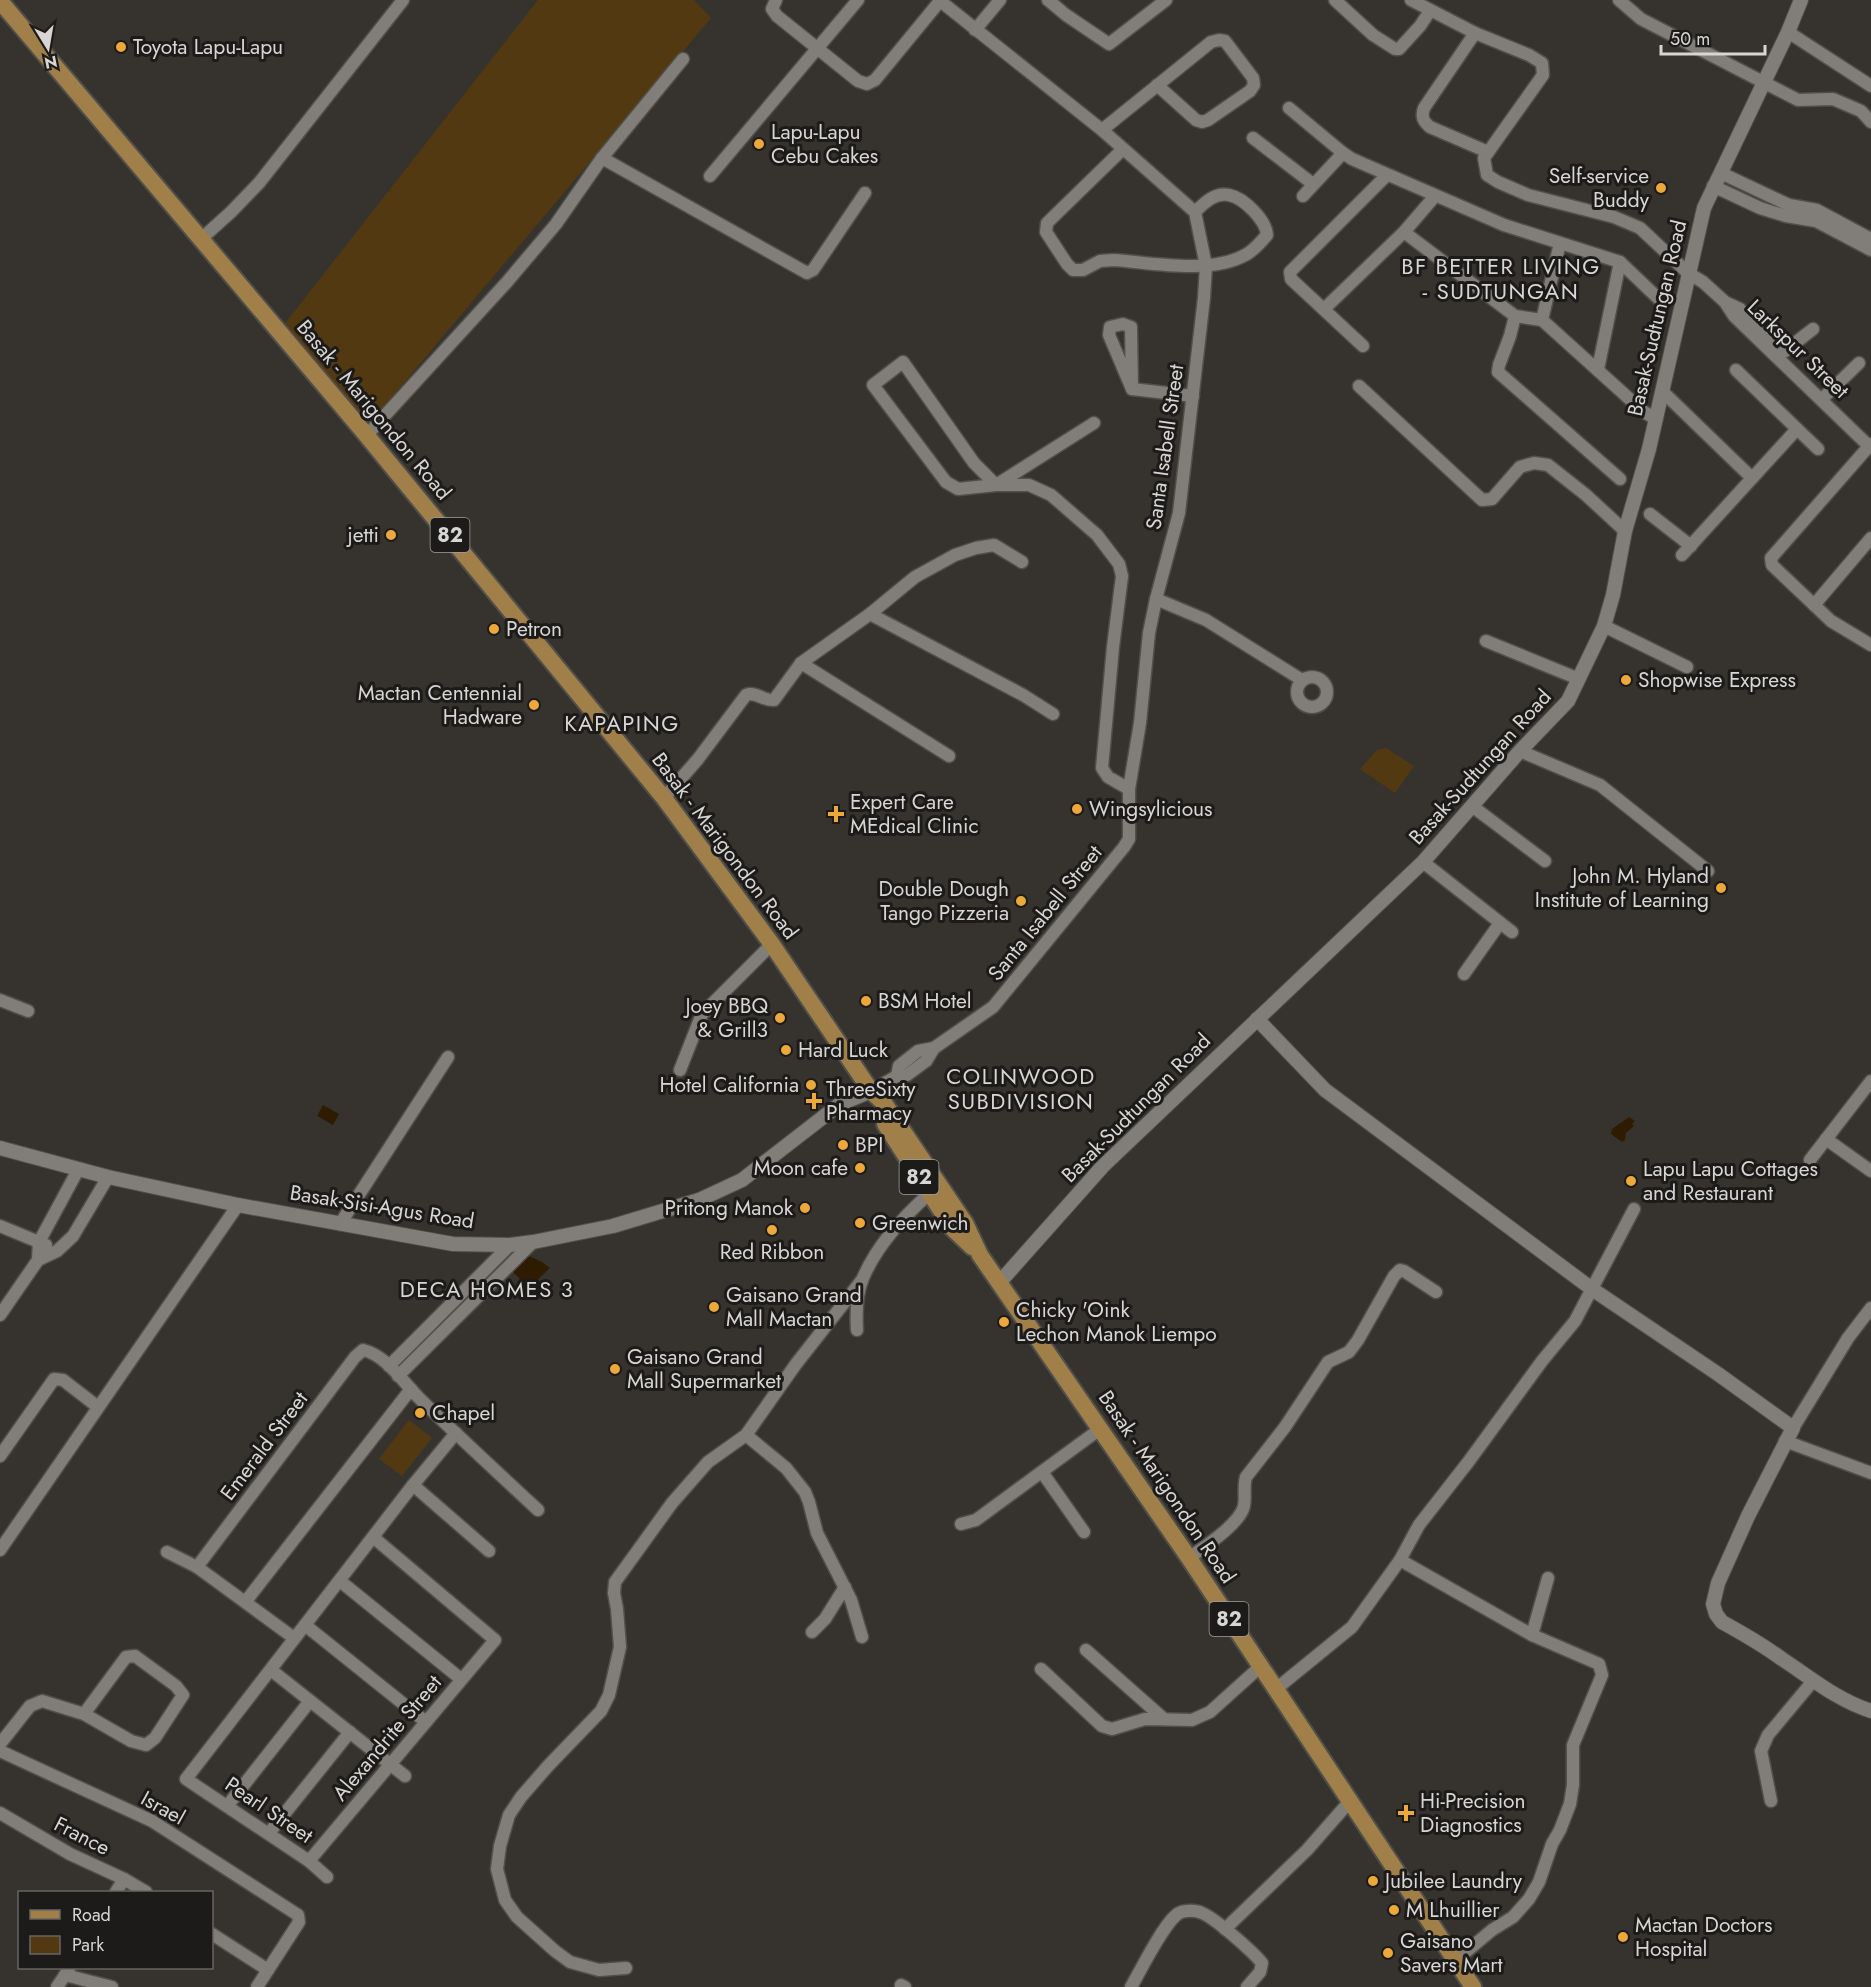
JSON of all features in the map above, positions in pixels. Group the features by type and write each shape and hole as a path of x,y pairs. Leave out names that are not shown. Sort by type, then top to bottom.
{"main road":[{"name":"Basak - Marigondon Road","path":"0,1 367,435 664,798 772,944 871,1091 884,1103 965,1223 980,1255 1189,1558 1473,1987"},
{"name":"Basak - Marigondon Road","path":"871,1091 875,1110 953,1229 980,1255"}],"street":[{"path":"201,239 260,183 403,0"},
{"path":"776,0 772,9 777,16 858,81 867,84 875,80 940,1 1102,130 1195,212 1205,201 1216,196 1228,195 1240,200 1252,210 1266,227 1267,235 1248,254 1206,266 1114,260 1100,261 1083,270 1073,270 1046,232 1047,223 1123,149"},
{"path":"710,176 858,0"},
{"path":"975,30 1000,0"},
{"path":"1048,0 1109,44 1166,0"},
{"path":"1335,0 1373,35 1395,49 1399,49 1407,41 1430,11"},
{"path":"1411,0 1475,33 1529,55 1542,63 1543,75 1488,152 1430,127 1422,114 1475,33"},
{"path":"1619,0 1641,19 1798,100 1833,99 1861,111 1871,122"},
{"name":"Basak-Sudtungan Road","path":"999,1283 1103,1166 1423,862 1520,750 1568,701 1604,626 1613,595 1625,531 1656,419 1704,208 1788,33 1801,0"},
{"path":"1788,33 1871,86"},
{"path":"1102,130 1157,84 1211,42 1225,41 1253,78 1254,85 1208,120 1202,122 1196,120 1157,84"},
{"path":"367,435 507,282 556,224 602,158 683,59"},
{"path":"1289,108 1352,159 1504,225 1620,262 1662,302"},
{"path":"1254,138 1313,184"},
{"name":"Larkspur Street","path":"1488,152 1484,158 1487,175 1498,182 1528,195 1614,217 1640,228 1688,273 1703,282 1725,303 1740,309 1781,355 1870,444"},
{"path":"1303,196 1343,153"},
{"path":"602,158 807,273 813,270 865,193"},
{"path":"1721,173 1787,211 1816,221 1871,250"},
{"path":"1363,346 1292,279 1290,272 1387,175"},
{"path":"1713,186 1760,208 1787,211 1817,210 1871,239"},
{"path":"1324,309 1404,232 1435,196"},
{"name":"Santa Isabell Street","path":"871,1091 897,1076 899,1066 918,1051 934,1047 993,1007 1129,839 1130,789 1140,723 1149,633 1179,513 1193,396 1206,266 1195,212"},
{"path":"1404,232 1515,316 1542,320 1644,412 1656,419"},
{"path":"1542,320 1560,243"},
{"path":"1598,369 1620,262"},
{"path":"1515,316 1510,336 1498,365 1498,372 1620,479"},
{"path":"1123,324 1131,327 1131,389 1109,335 1110,327 1123,324"},
{"path":"1781,355 1813,329"},
{"path":"996,485 974,463 903,362 873,385 946,482 958,489 996,485 1029,485 1051,495 1097,535 1119,564 1122,576 1102,768 1108,777 1130,789"},
{"path":"1824,397 1859,363"},
{"path":"1736,370 1818,449"},
{"path":"1359,386 1482,501 1492,499 1520,467 1534,463 1548,465 1586,495 1625,531"},
{"path":"1131,389 1193,396"},
{"path":"1662,391 1752,478"},
{"path":"996,485 1094,423"},
{"path":"1650,514 1686,550 1797,429"},
{"path":"1869,640 1831,621 1772,565 1772,558 1870,444"},
{"path":"1814,605 1871,538"},
{"path":"664,798 698,759 746,695 754,693 769,700 774,699 801,663 870,614 915,577 955,555 994,545 1022,562"},
{"path":"1156,599 1206,620 1302,680"},
{"path":"870,614 1023,695 1053,714"},
{"path":"1604,626 1687,667"},
{"path":"1486,641 1579,679"},
{"path":"801,663 949,756"},
{"path":"1520,750 1600,785 1708,871"},
{"path":"1472,806 1545,861"},
{"path":"1423,862 1512,932"},
{"path":"1464,974 1500,922"},
{"path":"680,1070 702,1014 772,944"},
{"path":"0,1000 28,1011"},
{"path":"1257,1019 1325,1090 1592,1289 1793,1428"},
{"path":"340,1224 448,1057"},
{"path":"1810,1160 1826,1139 1867,1096 1871,1081"},
{"name":"Basak-Sisi-Agus Road","path":"0,1148 78,1170 238,1205 453,1244 510,1245 613,1226 699,1200 741,1180 840,1104 871,1091"},
{"path":"1826,1139 1871,1171"},
{"path":"38,1260 39,1242 78,1170"},
{"path":"0,1315 38,1260 57,1251 73,1236 108,1177"},
{"path":"626,1968 599,1971 570,1962 517,1917 505,1900 497,1869 500,1846 509,1815 521,1797 601,1710 609,1695 620,1647 614,1593 615,1582 672,1503 708,1461 746,1435 796,1364 862,1280 873,1259 897,1226 930,1192"},
{"path":"0,1550 238,1205"},
{"path":"1276,1689 1352,1627 1400,1560 1419,1525 1542,1361 1575,1321 1634,1209"},
{"path":"0,1226 57,1251"},
{"path":"398,1376 534,1242"},
{"path":"510,1245 389,1366 538,1510"},
{"path":"1189,1558 1237,1518 1244,1506 1243,1486 1246,1477 1285,1427 1328,1362 1349,1352 1359,1340 1394,1276 1400,1270 1404,1271 1436,1292"},
{"path":"857,1330 856,1306 862,1280"},
{"path":"1871,1308 1848,1338 1785,1441 1743,1526 1718,1583 1713,1604 1722,1622 1853,1705 1871,1711"},
{"name":"Emerald Street","path":"197,1567 355,1357 363,1350 372,1352 389,1366"},
{"path":"0,1456 54,1378 63,1380 98,1407"},
{"path":"246,1601 411,1389"},
{"path":"961,1524 976,1520 1100,1429"},
{"path":"405,1776 271,1670 413,1485 456,1433"},
{"path":"746,1435 786,1468 805,1492 817,1533 845,1587 862,1637"},
{"path":"1785,1441 1871,1473"},
{"path":"1042,1472 1084,1532"},
{"path":"413,1485 489,1551"},
{"name":"Alexandrite Street","path":"309,1861 495,1640 373,1537"},
{"path":"167,1552 197,1567 294,1638"},
{"path":"1400,1560 1532,1635 1599,1664 1602,1675 1573,1744 1573,1785 1569,1804 1539,1882 1529,1899 1513,1917 1492,1930 1455,1961"},
{"path":"1532,1635 1548,1578"},
{"path":"340,1581 460,1680"},
{"path":"812,1632 825,1619 845,1587"},
{"path":"305,1625 426,1722"},
{"path":"1086,1650 1164,1719"},
{"path":"0,1744 30,1706 42,1701 84,1713 131,1741 146,1744 155,1738 183,1695 176,1686 135,1656 126,1657 84,1713"},
{"path":"1041,1669 1102,1726 1112,1729 1145,1719 1192,1720 1210,1712 1261,1666"},
{"name":"Pearl Street","path":"271,1670 186,1779 309,1861 327,1877"},
{"path":"1772,1801 1761,1751 1768,1735 1814,1681"},
{"path":"228,1805 310,1701"},
{"path":"268,1833 350,1732"},
{"name":"Israel","path":"0,1751 152,1821 298,1915 299,1922 268,1970"},
{"path":"1225,1929 1307,1850 1350,1801"},
{"name":"France","path":"0,1813 70,1854 124,1879 143,1891"},
{"path":"117,1891 124,1879"},
{"path":"1131,1987 1168,1923 1180,1913 1192,1911 1203,1913 1225,1929 1262,1964 1260,1972 1247,1987"},
{"path":"213,1935 268,1970 257,1987"},
{"path":"57,1987 67,1971 112,1987"}],"green space":[{"path":"538,0 694,0 711,18 370,423 283,326"},
{"path":"1386,748 1414,766 1395,793 1360,769 1377,750"},
{"path":"409,1420 432,1438 402,1476 379,1459"}],"shaded area":[{"path":"323,1105 339,1114 333,1125 317,1116"},
{"path":"1629,1117 1635,1121 1632,1124 1634,1126 1626,1133 1625,1140 1622,1142 1611,1134 1612,1129"},
{"path":"529,1256 550,1268 529,1288 512,1271"}],"place":[{"name":"Toyota Lapu-Lapu","path":"121,47"},
{"name":"Lapu-Lapu Cebu Cakes","path":"759,144"},
{"name":"Self-service Buddy","path":"1661,188"},
{"name":"jetti","path":"391,535"},
{"name":"Petron","path":"494,629"},
{"name":"Shopwise Express","path":"1626,680"},
{"name":"Mactan Centennial Hadware","path":"534,705"},
{"name":"Wingsylicious","path":"1077,809"},
{"name":"Expert Care MEdical Clinic","path":"836,814"},
{"name":"John M. Hyland Institute of Learning","path":"1721,888"},
{"name":"Double Dough Tango Pizzeria","path":"1021,901"},
{"name":"BSM Hotel","path":"866,1001"},
{"name":"Joey BBQ & Grill3","path":"780,1018"},
{"name":"Hard Luck","path":"786,1050"},
{"name":"Hotel California","path":"811,1085"},
{"name":"ThreeSixty Pharmacy","path":"814,1101"},
{"name":"BPI","path":"843,1145"},
{"name":"Moon cafe","path":"860,1168"},
{"name":"Lapu Lapu Cottages and Restaurant","path":"1631,1181"},
{"name":"Pritong Manok","path":"805,1208"},
{"name":"Greenwich","path":"860,1223"},
{"name":"Red Ribbon","path":"772,1230"},
{"name":"Gaisano Grand Mall Mactan","path":"714,1307"},
{"name":"Chicky 'Oink Lechon Manok Liempo","path":"1004,1322"},
{"name":"Gaisano Grand Mall Supermarket","path":"615,1369"},
{"name":"Chapel","path":"420,1413"},
{"name":"Hi-Precision Diagnostics","path":"1406,1813"},
{"name":"Jubilee Laundry","path":"1373,1881"},
{"name":"M Lhuillier","path":"1394,1910"},
{"name":"Mactan Doctors Hospital","path":"1623,1937"},
{"name":"Gaisano Savers Mart","path":"1388,1953"}],"district":[{"name":"BF BETTER LIVING - SUDTUNGAN","path":"1501,278"},
{"name":"KAPAPING","path":"622,723"},
{"name":"COLINWOOD SUBDIVISION","path":"1021,1088"},
{"name":"DECA HOMES 3","path":"487,1289"}]}
